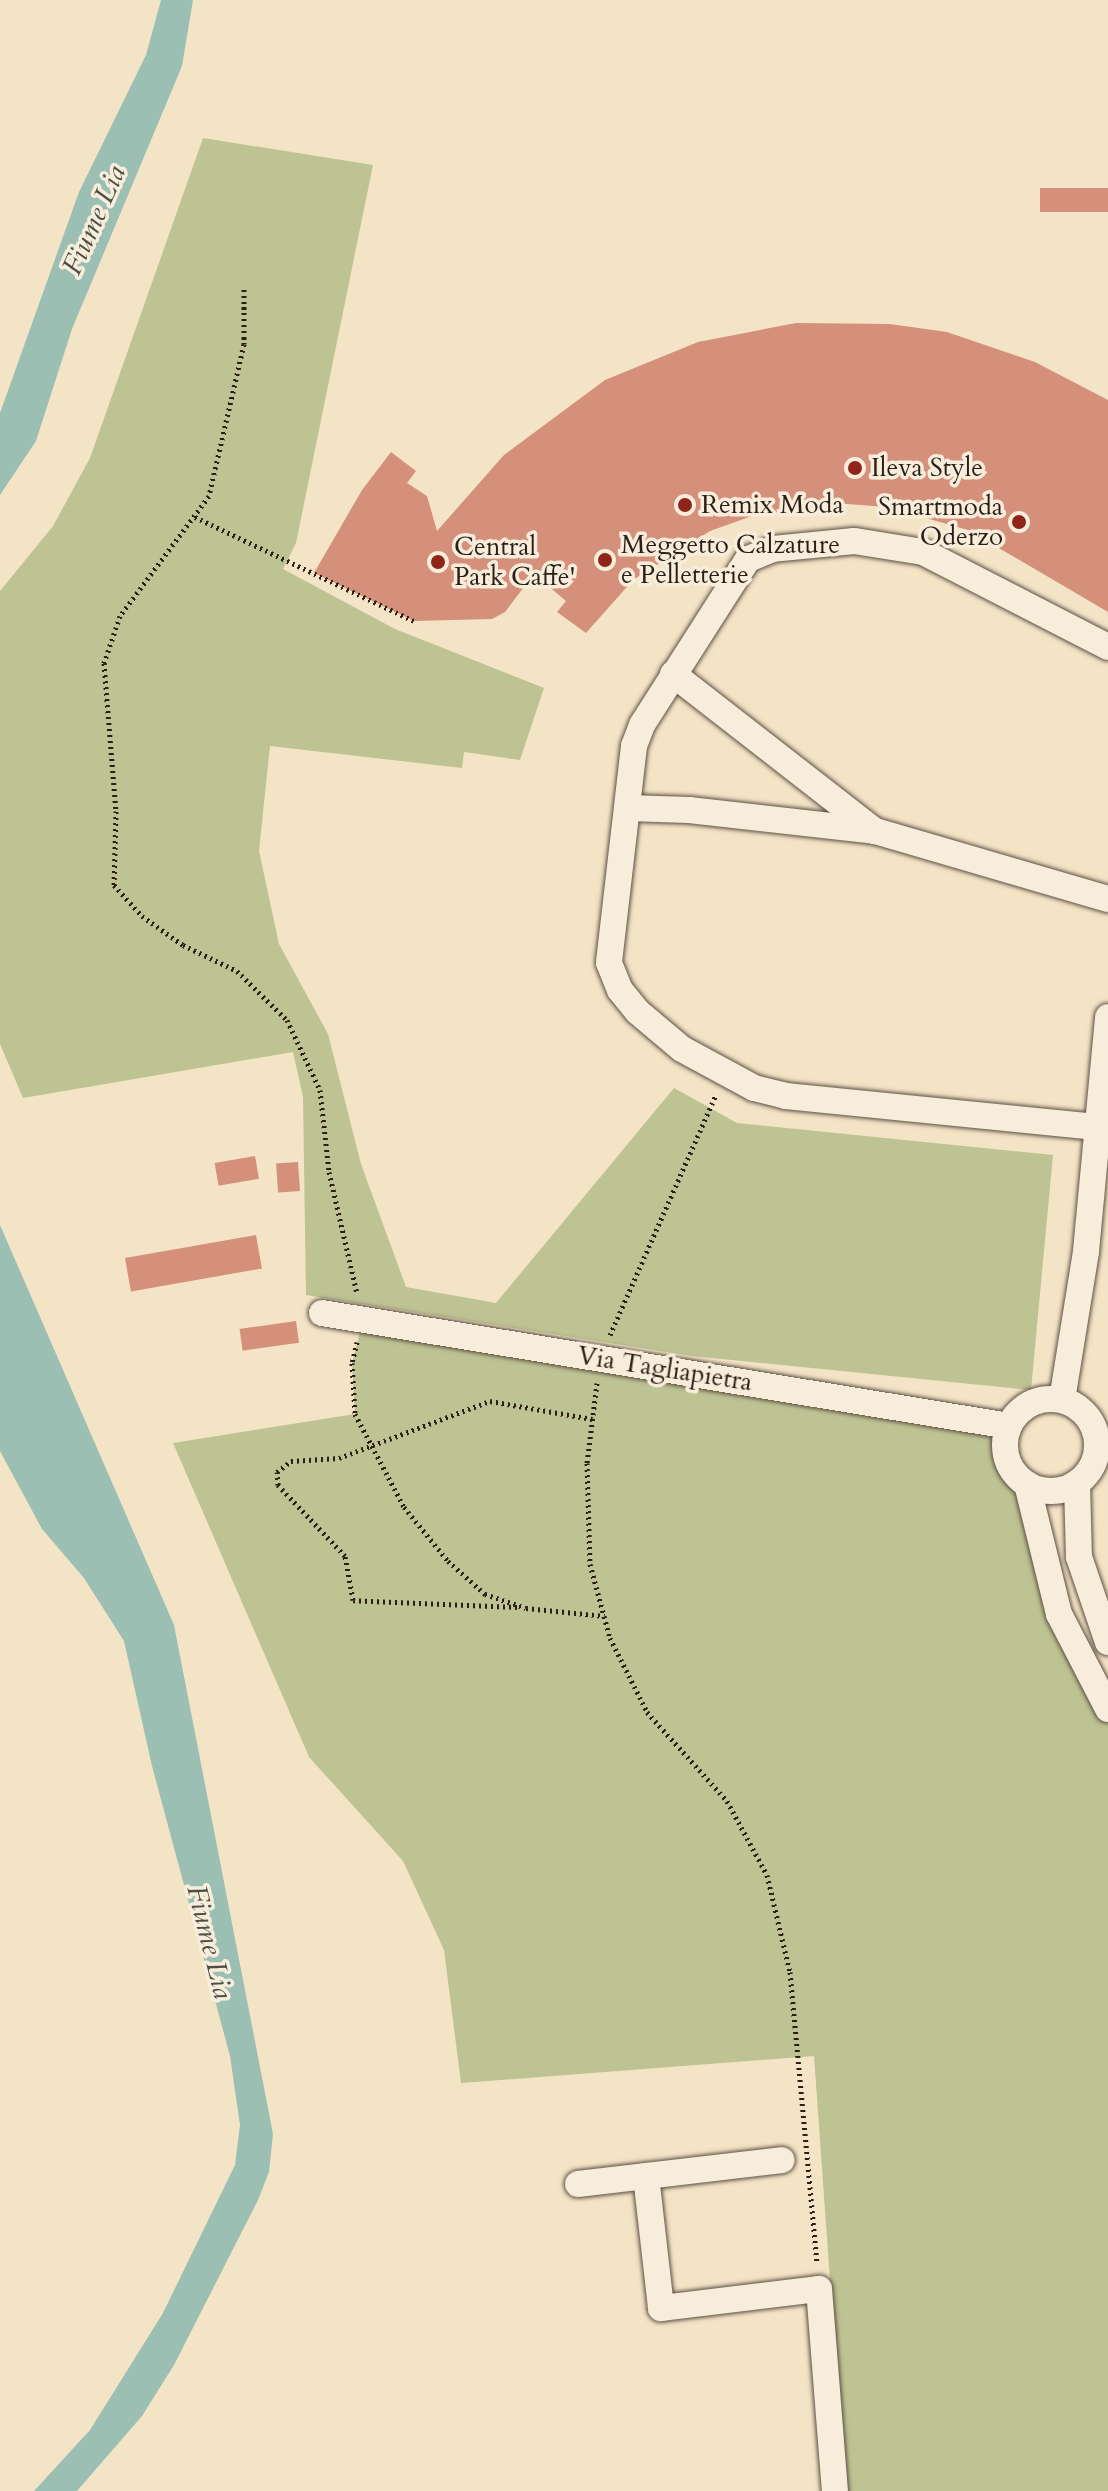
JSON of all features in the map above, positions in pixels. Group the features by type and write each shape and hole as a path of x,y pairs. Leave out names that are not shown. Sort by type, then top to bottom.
{"street":[{"path":"1103,1127 786,1096 724,1075 682,1049 638,1012 613,977 609,963 634,746 673,674 748,559 773,549 854,541 923,552 956,565 1108,647"},
{"path":"673,674 875,831"},
{"path":"628,808 689,810 875,831 1108,899"},
{"path":"1062,1400 1103,1127 1108,1017"},
{"name":"Via Tagliapietra","path":"322,1313 1009,1426"},
{"path":"1027,1484 1052,1491 1077,1483 1088,1473 1103,1445 1091,1421 1062,1400 1031,1403 1009,1426 1006,1454 1027,1484 1059,1614 1108,1709"},
{"path":"1077,1483 1079,1557 1108,1642"},
{"path":"578,2184 782,2160"},
{"path":"646,2176 661,2308 819,2289 835,2491"}],"path":[{"path":"244,289 244,344 227,433 209,496 120,616 104,663 116,811 114,885 142,916 173,938 237,971 287,1020 320,1090 329,1172 363,1320 352,1363 355,1414 404,1507 448,1561 485,1594 526,1608"},
{"path":"194,517 414,621"},
{"path":"724,1075 600,1358 587,1463 590,1564 605,1616 647,1712 727,1801 767,1875 790,1972 819,2289"},
{"path":"592,1419 490,1401 339,1458 291,1461 277,1472 278,1485 345,1556 353,1600 526,1608 605,1616"}],"green space":[{"path":"203,138 373,165 296,543 283,569 395,629 544,688 520,760 464,752 462,768 270,746 259,851 279,944 328,1034 361,1164 406,1287 496,1303 674,1088 737,1123 1053,1155 1031,1390 692,1356 306,1295 303,1097 293,1052 23,1098 0,1044 0,591 53,526 90,458"},
{"path":"363,1320 1006,1433 1006,1454 1027,1484 1044,1566 1108,1709 1108,2491 845,2491 814,2056 461,2083 444,1950 403,1861 309,1757 173,1443 355,1414 352,1363"}],"water":[{"name":"Fiume Lia","path":"161,0 193,0 182,66 72,329 36,441 0,495 0,413 79,192 146,55"},
{"name":"Fiume Lia","path":"0,1225 174,1625 273,2134 269,2172 258,2200 174,2365 142,2416 77,2491 34,2491 90,2430 163,2313 235,2165 240,2125 230,2056 152,1766 124,1641 84,1578 42,1529 0,1451"}],"building":[{"path":"1040,188 1108,188 1108,212 1040,212"},
{"path":"796,323 890,324 947,332 1035,362 1108,400 1108,612 968,530 887,507 834,503 752,516 710,531 633,580 586,633 557,612 566,601 534,574 505,612 492,619 414,621 314,573 362,490 391,452 416,471 407,483 427,496 437,531 504,455 605,380 698,342"},
{"path":"255,1156 259,1179 219,1186 215,1163"},
{"path":"298,1162 300,1191 278,1192 276,1164"},
{"path":"256,1235 262,1268 131,1292 125,1258"},
{"path":"296,1321 299,1343 243,1351 240,1329"}],"place":[{"name":"Ileva Style","path":"855,468"},
{"name":"Remix Moda","path":"685,505"},
{"name":"Smartmoda Oderzo","path":"1019,522"},
{"name":"Meggetto Calzature e Pelletterie","path":"605,560"},
{"name":"Central Park Caffe'","path":"438,562"}]}
